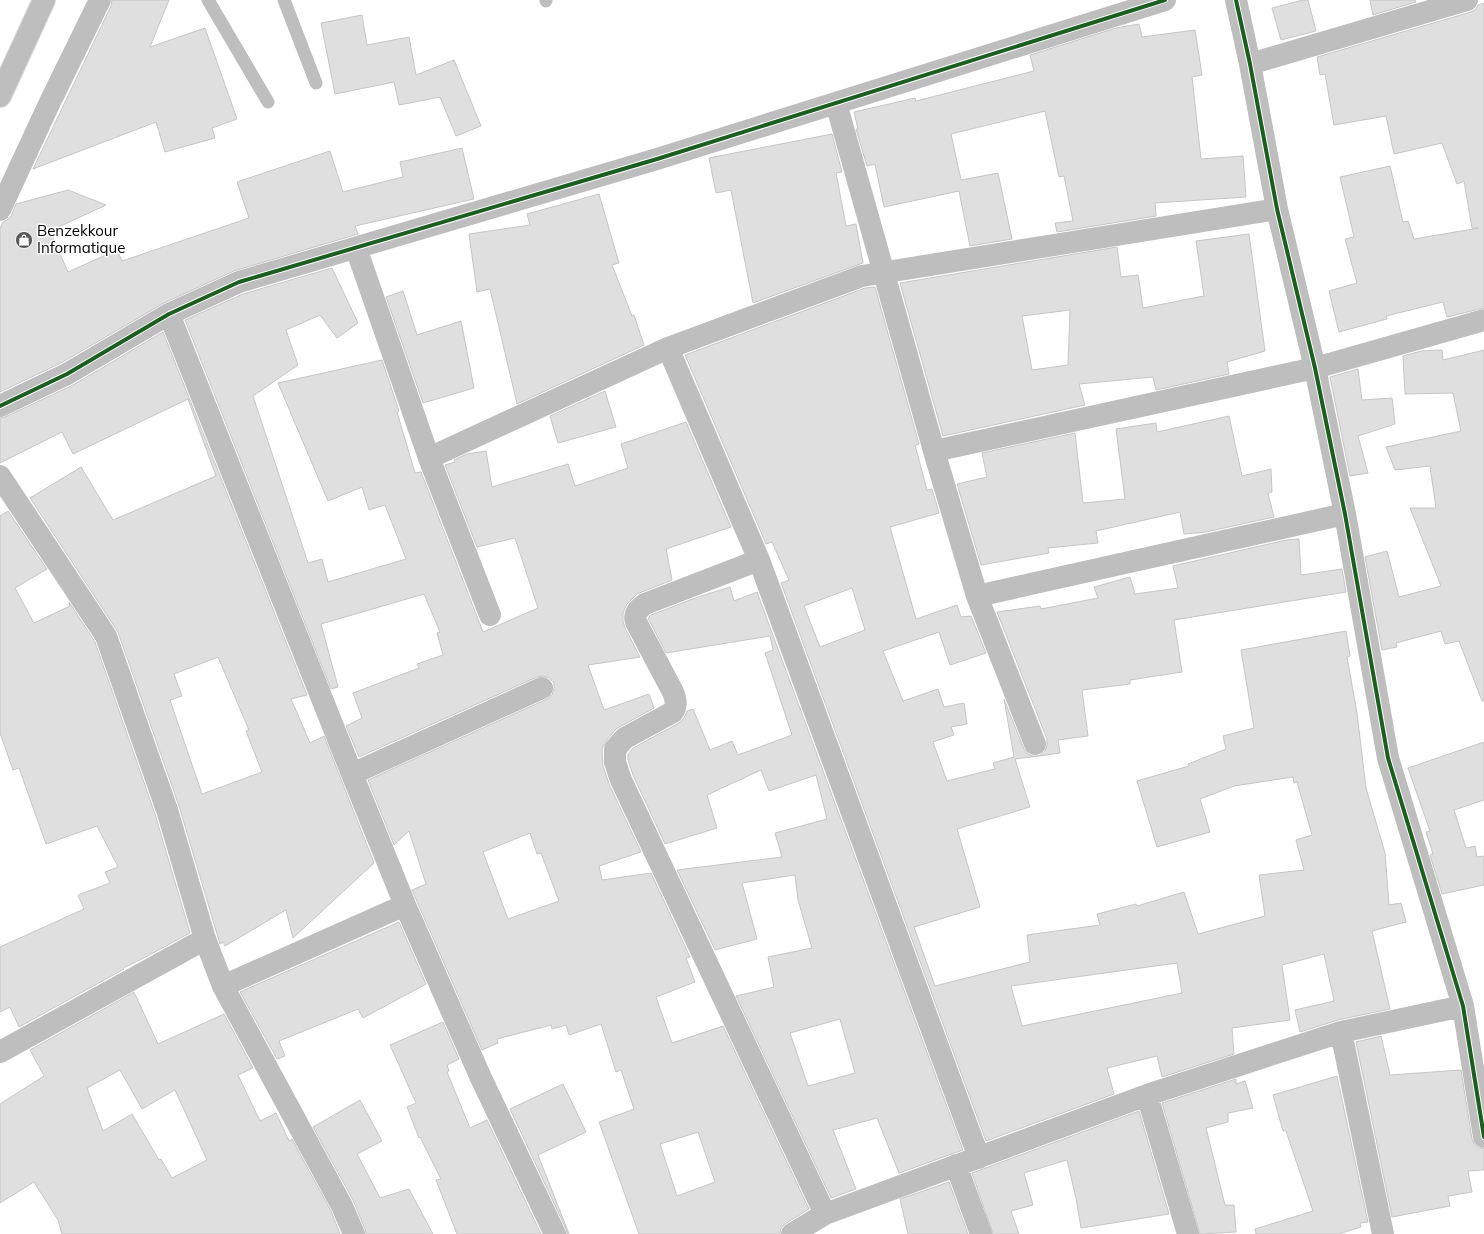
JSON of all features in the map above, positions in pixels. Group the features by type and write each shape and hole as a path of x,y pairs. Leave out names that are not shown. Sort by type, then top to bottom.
{"main road":[{"path":"0,96 44,0"},
{"path":"0,210 50,102 100,0"},
{"path":"0,406 67,374 169,314 239,282 657,159 1165,0"},
{"path":"1236,0 1250,64 1277,209 1314,368 1345,514 1388,758 1462,1006 1483,1127"},
{"path":"1250,64 1467,0"},
{"path":"836,103 934,451 977,596 1035,744"},
{"path":"429,458 668,348 862,276 1277,209"},
{"path":"356,248 429,458 490,615"},
{"path":"169,314 405,905 481,1078 555,1234"},
{"path":"934,451 1314,368 1484,320"},
{"path":"668,348 759,560 979,1158"},
{"path":"0,476 106,636 166,810 205,938 223,986 342,1206 354,1234"},
{"path":"977,596 1345,514"},
{"path":"759,560 646,604 638,609 635,618 636,622 676,698 675,709 673,712 625,738 615,749 615,762 621,780 824,1214"},
{"path":"352,774 542,688"},
{"path":"223,986 405,905"},
{"path":"0,1052 205,938"},
{"path":"792,1234 824,1214 1147,1095 1341,1032 1462,1006"},
{"path":"1341,1032 1383,1234"},
{"path":"1147,1095 1188,1234"},
{"path":"956,1166 981,1234"}],"lane":[{"path":"208,0 268,102"},
{"path":"284,0 316,83"}],"building":[{"path":"112,0 169,0 150,47 205,28 237,119 212,128 215,138 165,152 156,122 33,169 111,6"},
{"path":"1308,0 1316,31 1281,40 1272,8"},
{"path":"1370,0 1415,0 1416,2 1373,15"},
{"path":"1484,3 1484,308 1447,317 1443,302 1386,316 1387,319 1339,332 1329,291 1357,283 1345,239 1354,237 1340,177 1390,166 1403,222 1408,221 1414,239 1479,228 1472,228 1464,181 1457,184 1442,143 1394,154 1386,116 1334,125 1325,74 1320,75 1317,57 1471,12 1476,9 1478,5"},
{"path":"362,15 367,45 409,37 416,75 454,60 481,126 456,136 440,97 399,105 394,82 335,94 321,23"},
{"path":"1139,24 1142,37 1195,30 1202,75 1192,77 1201,159 1243,156 1246,197 1155,203 1156,216 1057,232 1055,223 1073,221 1064,176 1059,177 1045,111 951,134 961,180 998,173 1012,239 970,246 959,191 884,207 875,164 867,166 856,129 858,129 854,112 915,98 916,101 1034,71 1030,55 1116,28"},
{"path":"832,134 842,172 836,173 846,226 856,224 863,263 753,303 731,190 716,193 709,158"},
{"path":"462,148 474,199 355,226 358,234 234,271 164,303 61,363 0,392 0,229 3,222 11,216 16,204 68,190 106,205 50,231 68,272 117,250 122,261 249,218 237,182 330,151 343,192 403,177 400,162"},
{"path":"599,194 619,263 612,265 632,316 634,315 644,345 517,404 490,289 477,292 469,234 530,225 527,214"},
{"path":"1249,234 1265,351 1227,362 1229,374 1156,390 1153,377 1079,384 1085,405 943,436 900,283 1117,247 1121,277 1138,275 1143,308 1204,296 1196,241","holes":["1070,310 1068,365 1032,370 1022,316"]},
{"path":"332,268 358,323 337,338 320,315 286,330 298,365 253,396 308,563 322,559 328,582 406,559 385,505 369,510 362,487 328,501 278,383 382,360 399,411 397,412 415,473 421,472 483,632 538,608 515,538 477,547 445,465 455,462 454,460 467,454 486,451 492,487 568,464 575,486 628,468 621,444 686,422 731,527 666,549 672,580 637,594 627,604 623,613 623,621 640,657 588,665 604,710 649,694 654,708 616,729 606,741 602,749 603,766 609,784 641,852 599,866 602,880 651,873 690,957 686,958 695,982 656,997 672,1043 723,1026 809,1209 785,1224 781,1228 780,1234 639,1234 599,1122 634,1109 621,1070 616,1072 601,1024 569,1035 566,1025 552,1029 551,1025 497,1039 498,1043 482,1050 412,890 426,884 409,831 394,845 368,780 547,699 552,695 554,683 549,678 543,676 537,677 359,757 346,726 362,718 353,693 419,668 417,664 443,655 437,633 440,632 424,594 321,624 338,687 331,689 185,320 243,294","holes":["530,833 537,854 541,853 559,901 508,919 483,852","698,1132 715,1182 677,1196 660,1144"]},
{"path":"875,287 919,444 915,445 927,490 932,489 939,513 890,527 916,619 957,605 961,617 971,616 986,653 950,665 939,632 883,651 903,701 938,689 944,707 964,703 967,724 951,727 954,735 933,742 947,781 995,769 993,763 1014,757 1004,699 1024,749 1028,754 1039,756 1015,759 1030,807 957,829 980,907 914,927 935,986 1030,962 1027,935 1100,925 1097,914 1136,904 1137,906 1184,892 1198,934 1265,916 1259,875 1304,870 1296,840 1312,835 1297,782 1294,783 1293,777 1234,786 1200,799 1210,832 1157,847 1137,781 1189,766 1188,764 1226,749 1223,736 1254,728 1241,650 1346,631 1350,656 1347,657 1357,713 1366,788 1385,853 1389,905 1401,903 1406,922 1372,931 1390,1009 1338,1020 1300,1032 1295,1010 1334,1001 1324,954 1282,965 1290,1020 1232,1028 1234,1054 1162,1077 1157,1056 1107,1068 1114,1094 986,1141 781,583 789,580 772,542 766,544 685,355 865,288","holes":["852,588 865,630 820,647 804,606","1177,963 1182,993 1022,1026 1011,986"]},
{"path":"403,291 417,335 461,321 474,388 423,403 386,297"},
{"path":"163,332 307,695 291,699 310,743 324,736 374,863 293,938 286,910 225,946 223,942 220,944 179,806 118,632 30,498 81,467 113,520 216,476 188,399 73,454 62,432 0,463 0,418 73,385","holes":["218,657 249,730 246,731 262,772 202,794 170,700 182,696 174,674"]},
{"path":"1442,350 1443,360 1484,350 1484,701 1482,701 1459,641 1445,644 1441,631 1396,643 1397,647 1382,650 1365,557 1387,551 1399,597 1441,586 1410,508 1436,508 1430,466 1395,470 1386,447 1461,431 1453,393 1405,394 1403,356 1421,351"},
{"path":"1358,369 1362,400 1392,398 1395,424 1358,436 1368,473 1350,476 1330,377"},
{"path":"605,391 616,427 558,443 550,416"},
{"path":"1229,416 1242,476 1271,469 1272,492 1268,493 1274,517 1206,532 1184,534 1180,512 1096,531 1098,543 1048,548 1049,553 981,565 957,484 987,477 982,453 1075,433 1083,503 1125,499 1116,429 1156,423 1157,432"},
{"path":"8,511 47,569 15,588 34,623 70,606 69,602 95,642 155,814 190,933 123,968 124,969 19,1027 10,1007 0,1012 0,947 84,909 78,895 110,883 105,872 118,867 97,826 46,844 19,768 13,770 0,733 0,516"},
{"path":"1299,539 1301,575 1342,569 1346,592 1174,620 1182,672 1130,680 1130,684 1082,690 1088,736 1058,740 1060,753 1039,756 1045,751 1047,739 997,612 1040,606 1041,609 1098,598 1094,587 1130,577 1135,594 1178,588 1173,566 1286,540"},
{"path":"730,587 734,601 757,592 963,1150 899,1173 877,1118 833,1130 856,1189 831,1198 736,996 774,987 768,957 812,948 798,900 795,875 742,883 757,939 715,950 677,870 782,857 775,833 827,819 816,775 769,791 761,770 707,795 717,828 665,844 633,775 628,760 628,754 633,748 679,723 684,718 687,711 693,709 710,750 732,741 738,755 792,735 765,653 773,650 770,636 666,653 648,618 651,615 698,597","holes":["840,1019 855,1073 808,1086 790,1033"]},
{"path":"1484,742 1484,800 1454,810 1466,848 1475,846 1477,857 1484,856 1484,885 1442,894 1430,855 1433,854 1426,832 1430,831 1408,768"},
{"path":"399,922 426,984 363,1018 358,1009 279,1041 285,1056 277,1059 240,992"},
{"path":"134,992 158,1044 224,1014 253,1068 238,1075 260,1121 276,1113 289,1141 292,1139 331,1211 340,1234 62,1234 58,1220 34,1182 0,1203 0,1104 44,1076 30,1050","holes":["120,1070 142,1109 175,1090 207,1160 172,1178 161,1159 159,1160 132,1114 103,1131 87,1088"]},
{"path":"443,1022 459,1059 447,1065 449,1071 447,1072 470,1128 487,1120 541,1234 457,1234 436,1180 441,1179 420,1137 419,1138 407,1107 416,1103 390,1045"},
{"path":"1381,1036 1390,1075 1461,1070 1472,1139 1475,1145 1484,1149 1484,1170 1468,1171 1472,1192 1448,1196 1450,1206 1392,1217 1356,1042"},
{"path":"1337,1076 1368,1222 1360,1223 1361,1227 1339,1234 1256,1234 1255,1229 1313,1211 1286,1131 1283,1131 1273,1095"},
{"path":"1236,1079 1236,1084 1245,1081 1253,1108 1228,1113 1228,1122 1206,1128 1225,1205 1234,1205 1236,1232 1200,1234 1162,1103"},
{"path":"563,1084 586,1132 538,1155 569,1234 567,1234 510,1109"},
{"path":"360,1100 382,1141 357,1154 380,1198 409,1189 433,1234 366,1234 353,1200 313,1127"},
{"path":"1139,1111 1169,1214 1081,1228 1067,1160 1024,1173 1033,1205 1011,1211 1019,1234 993,1234 972,1173"},
{"path":"949,1182 968,1234 908,1234 900,1199"}],"cycle path":[{"path":"0,406 67,374 169,314 239,282 657,159 1165,0"},
{"path":"1236,0 1250,64 1277,209 1315,368 1345,514 1388,758 1463,1006 1484,1137"}],"place":[{"name":"Benzekkour Informatique","path":"24,240"}]}
